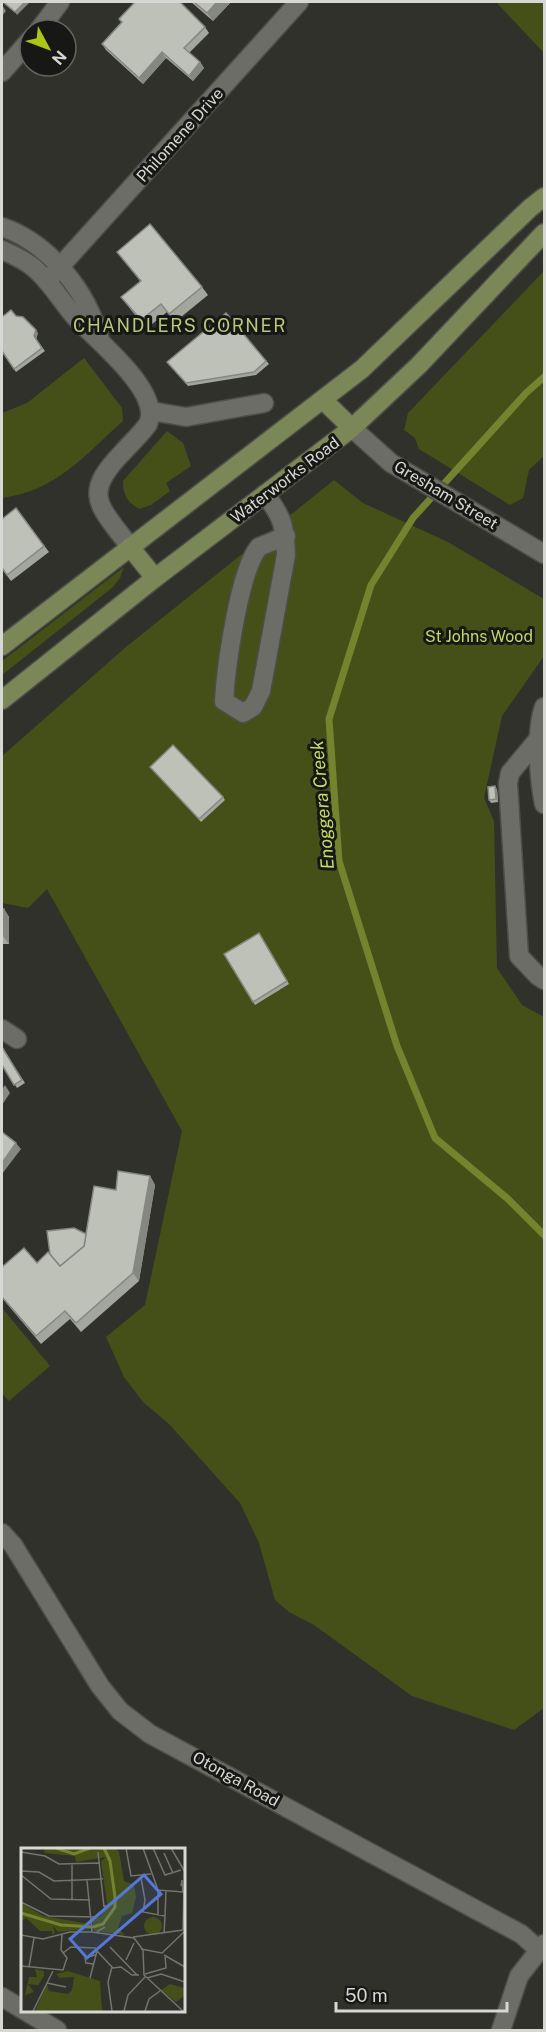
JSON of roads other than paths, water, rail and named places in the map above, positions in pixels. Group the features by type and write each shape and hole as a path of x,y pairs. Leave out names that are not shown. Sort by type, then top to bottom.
{"main road":[{"path":"2,646 324,401 362,369 544,197"},
{"name":"Waterworks Road","path":"2,700 155,578 352,428 426,357 544,233"},
{"path":"324,401 352,428"},
{"path":"130,547 155,578"}],"street":[{"path":"48,18 60,2"},
{"name":"Philomene Drive","path":"47,281 299,2"},
{"path":"2,72 18,54"},
{"path":"2,227 30,240 60,268 91,312 100,340"},
{"path":"2,250 29,264 47,281 75,317 100,340 145,394 151,411 143,431 105,470 98,487 100,505 130,547"},
{"path":"151,411 186,417 264,403"},
{"name":"Gresham Street","path":"352,428 384,458 400,469 544,554"},
{"path":"265,494 280,514 286,536 283,584 261,691 253,706 243,713 224,701 225,679 247,570 259,547 286,536"},
{"path":"544,707 541,715 540,737 540,785 544,804"},
{"path":"540,737 510,773 508,783 519,956 544,980"},
{"path":"2,1029 17,1039"},
{"name":"Otonga Road","path":"2,1533 13,1545 100,1686 120,1711 150,1734 522,1934 542,1947"},
{"path":"501,2031 519,1976 542,1947"},
{"path":"2,1997 21,2009"},
{"path":"25,2011 57,2031"}],"waterway":[{"name":"Enoggera Creek","path":"544,377 526,393 413,518 371,585 329,719 339,861 397,1046 435,1138 508,1199 544,1235"}],"district":[{"name":"CHANDLERS CORNER","path":"180,325"}],"park label":[{"name":"St Johns Wood","path":"479,636"}]}
